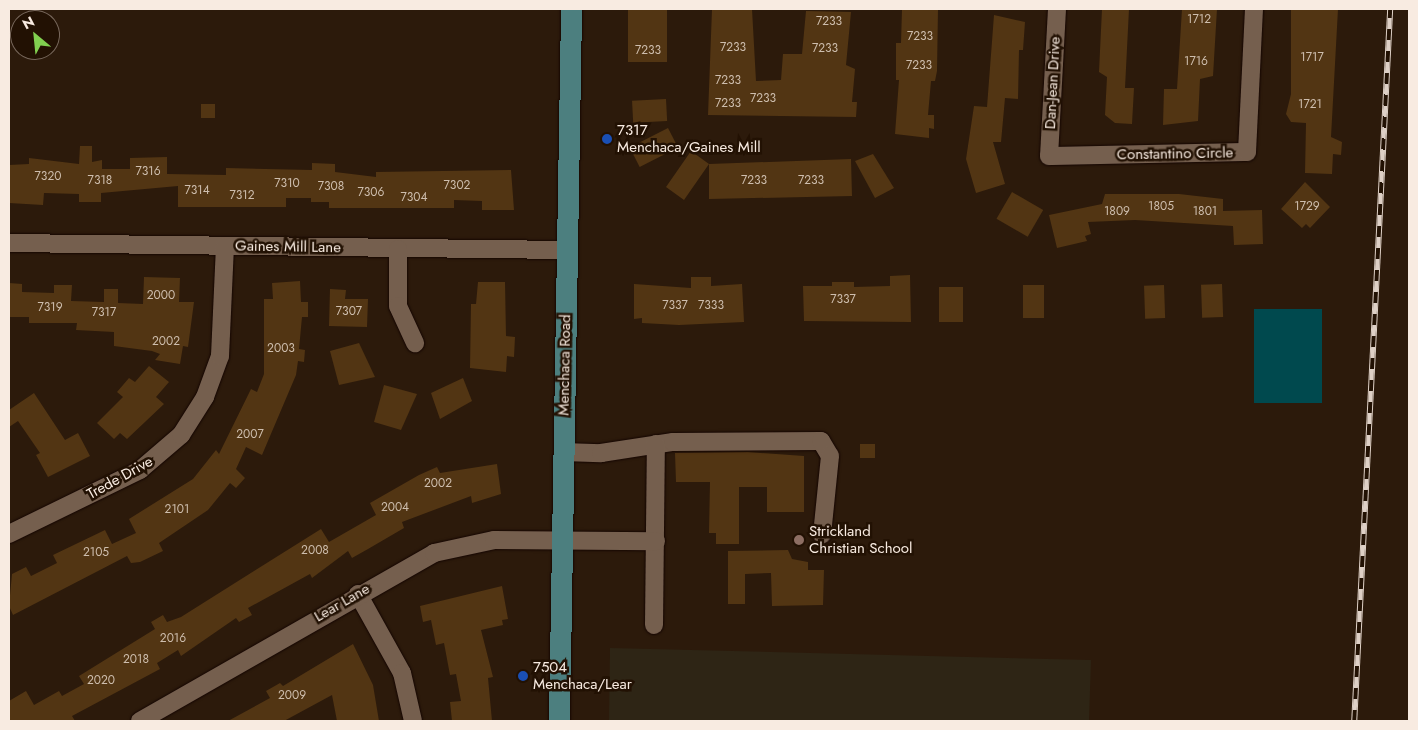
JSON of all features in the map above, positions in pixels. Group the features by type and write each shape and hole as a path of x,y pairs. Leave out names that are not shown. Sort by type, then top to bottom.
{"main road":[{"name":"Menchaca Road","path":"559,721 571,9"}],"street":[{"name":"Dan-Jean Drive","path":"1049,156 1058,9"},
{"name":"Constantino Circle","path":"1049,156 1247,152 1254,9"},
{"name":"Gaines Mill Lane","path":"9,244 567,250"},
{"name":"Trede Drive","path":"10,531 140,470 181,435 205,397 220,356 225,246"},
{"path":"398,249 398,306 415,343"},
{"path":"563,452 601,453 656,444 821,441 830,456 822,535"},
{"path":"654,625 656,444"},
{"name":"Lear Lane","path":"140,721 417,560 451,548 494,540 656,541"},
{"path":"358,594 402,673 413,721"}],"shaded area":[{"path":"610,648 1091,660 1089,721 609,721"}],"water":[{"path":"1254,309 1322,309 1322,403 1254,403"}],"building":[{"path":"628,9 667,9 667,62 628,62"},
{"path":"712,9 752,9 756,81 781,80 783,54 802,54 806,11 851,12 846,65 855,69 852,102 857,102 856,117 708,115"},
{"path":"902,9 938,9 937,71 935,81 931,81 928,115 934,115 934,129 929,128 929,138 895,134 899,80 896,80 896,43 901,43"},
{"path":"1102,9 1129,9 1125,88 1134,88 1132,124 1115,123 1105,115 1107,77 1099,72"},
{"path":"1182,9 1217,9 1213,76 1200,79 1198,121 1163,125 1164,89 1177,89"},
{"path":"1291,9 1338,9 1331,137 1342,142 1341,155 1333,154 1332,174 1305,173 1306,123 1291,122 1286,114 1291,94"},
{"path":"994,15 1025,22 1023,50 1019,50 1018,99 1005,98 1001,142 993,142 1005,184 976,193 966,159 974,106 987,107"},
{"path":"666,99 667,121 633,123 632,101"},
{"path":"201,104 215,104 215,118 201,118"},
{"path":"668,128 678,148 640,167 630,148"},
{"path":"80,146 92,146 92,162 102,160 102,169 130,169 130,158 167,157 167,174 226,175 226,168 312,170 312,163 335,164 335,172 376,177 376,172 511,170 514,210 482,210 482,201 454,200 454,208 329,208 329,202 311,202 311,198 286,198 286,207 178,207 178,186 101,193 101,202 79,202 79,194 44,193 43,205 9,203 9,165 29,164 29,158 79,164"},
{"path":"691,151 709,164 684,200 666,187"},
{"path":"873,154 894,188 875,198 855,161"},
{"path":"851,159 852,196 709,199 709,164"},
{"path":"1305,182 1330,207 1310,228 1306,224 1302,228 1281,209"},
{"path":"1012,192 1043,210 1028,237 996,219"},
{"path":"1105,194 1179,194 1223,199 1223,211 1262,210 1263,244 1234,245 1233,226 1135,220 1088,222 1091,234 1085,236 1087,241 1057,248 1049,215 1102,204"},
{"path":"910,275 911,322 804,321 803,286 832,286 832,282 854,282 854,287 890,286 890,276"},
{"path":"144,277 180,278 179,302 194,302 188,347 183,346 180,364 155,360 160,354 152,351 114,346 114,332 76,330 77,323 29,323 29,317 9,317 9,283 22,284 22,292 54,293 54,285 72,285 71,301 104,302 104,289 118,289 118,303 143,304"},
{"path":"691,277 711,277 711,286 742,284 744,322 679,325 642,323 642,318 634,319 634,284 691,288"},
{"path":"300,281 301,302 308,302 308,317 302,317 299,349 305,350 304,362 298,361 296,375 262,455 246,447 236,469 245,478 236,488 230,483 208,510 159,543 163,551 140,562 131,563 127,556 13,615 9,606 12,574 26,567 31,576 57,563 53,555 105,530 112,544 136,533 129,519 193,479 216,450 219,454 251,389 257,392 264,374 264,299 273,299 272,283"},
{"path":"478,282 505,282 506,336 515,337 514,357 507,356 506,372 470,368 471,304 476,304"},
{"path":"1222,284 1223,317 1202,318 1201,285"},
{"path":"1023,285 1044,285 1044,318 1023,318"},
{"path":"1164,285 1165,318 1145,319 1144,286"},
{"path":"939,287 963,287 963,322 939,322"},
{"path":"330,289 346,290 345,299 368,299 367,327 329,326"},
{"path":"359,343 375,377 339,385 330,351"},
{"path":"149,366 169,382 156,397 164,404 127,439 120,433 114,439 97,423 123,397 117,392 129,378 135,382"},
{"path":"463,378 472,401 440,419 431,393"},
{"path":"384,385 417,394 401,430 374,422"},
{"path":"34,393 65,440 78,433 90,456 48,477 36,455 40,453 18,421 9,427 9,410"},
{"path":"860,444 875,444 875,458 860,458"},
{"path":"748,452 804,456 804,512 767,512 767,487 739,487 739,544 716,544 716,533 709,533 710,482 676,482 675,453"},
{"path":"497,464 501,494 472,503 471,496 402,522 404,528 352,558 348,551 312,578 310,574 248,608 252,615 239,622 236,618 181,656 178,650 157,663 160,669 72,716 75,721 9,721 9,701 26,691 34,705 59,691 62,696 84,684 79,676 155,629 151,622 163,615 167,622 181,617 321,529 329,542 376,515 370,503 419,475 437,467 440,473"},
{"path":"788,550 792,559 808,562 808,570 824,570 823,605 772,606 771,573 745,574 745,604 728,604 728,551"},
{"path":"502,586 508,619 502,620 503,625 481,630 493,677 488,678 492,721 452,721 450,702 461,701 456,674 450,675 444,643 436,645 431,620 423,622 420,606"},
{"path":"353,644 373,685 379,721 337,721 332,695 284,721 228,721 270,698 266,691 280,683 283,686"}],"railway":[{"path":"1354,721 1390,9"}],"place":[{"name":"7317 Menchaca/Gaines Mill","path":"607,139"},
{"name":"Strickland Christian School","path":"799,540"},
{"name":"7504 Menchaca/Lear","path":"523,676"}]}
